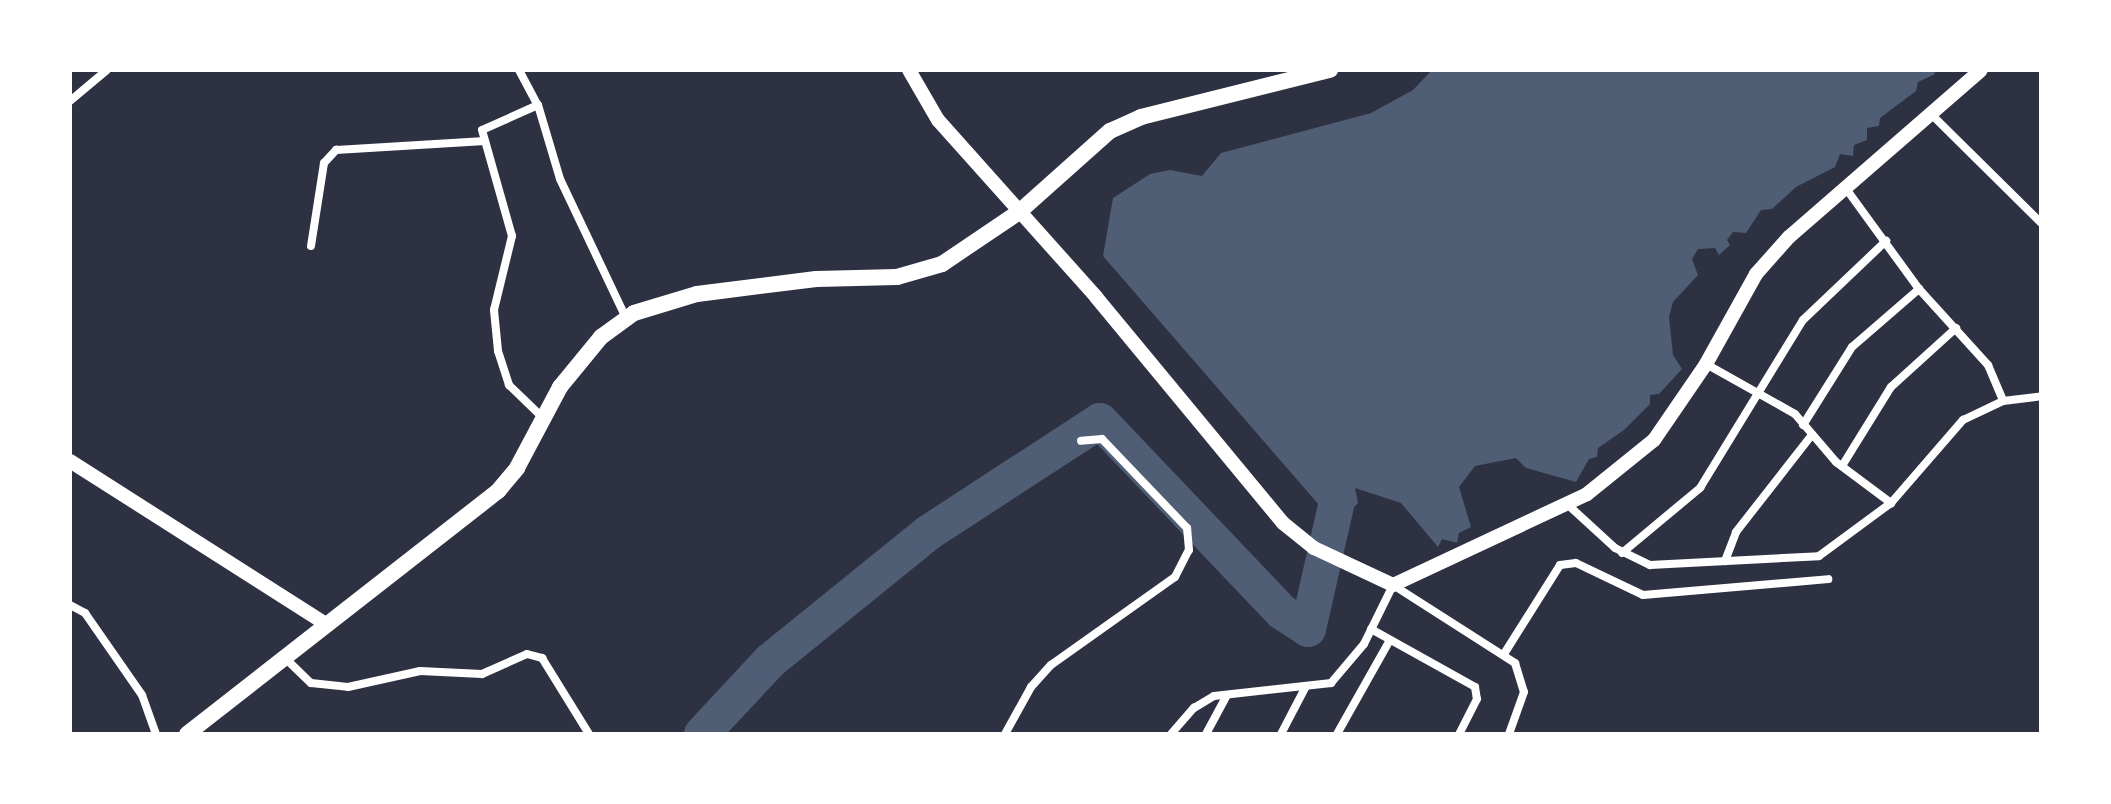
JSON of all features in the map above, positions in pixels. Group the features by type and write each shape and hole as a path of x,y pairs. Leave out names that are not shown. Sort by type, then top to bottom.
{"main road":[{"path":"187,734 498,491 560,387 601,337 626,319 697,294 816,279 897,277 942,264 1019,212 1110,131 1141,117 1330,70"}],"street":[{"path":"70,101 107,70"},
{"path":"519,70 538,105 560,179 626,319"},
{"path":"909,70 938,120 1283,523 1314,548 1393,585 1515,663 1524,692 1509,734"},
{"path":"1171,734 1194,708 1227,695 1331,683 1344,672 1371,629 1393,585 1587,494 1654,440 1706,364 1756,274 1789,237 1847,190 1981,70"},
{"path":"538,105 482,130 512,236 494,310 498,351 509,385 543,418"},
{"path":"1931,114 2039,219"},
{"path":"311,246 324,163 336,150 485,141"},
{"path":"1847,190 1919,289 1988,365 2003,401"},
{"path":"1622,553 1700,488 1814,307 1886,241"},
{"path":"1803,425 1852,347 1919,289"},
{"path":"1842,466 1891,387 1956,328"},
{"path":"1706,364 1795,414 1811,436 1842,466 1891,503"},
{"path":"1567,504 1622,553 1650,565 1819,556 1891,503 1963,420 2003,401 2041,396"},
{"path":"1725,561 1736,532 1811,436"},
{"path":"1005,734 1031,687 1051,665 1175,577 1189,550 1187,528 1102,439 1081,441"},
{"path":"70,461 103,487 327,625"},
{"path":"1504,654 1560,565 1576,563 1643,595 1828,579"},
{"path":"70,605 85,613 134,684 156,734"},
{"path":"1371,629 1475,687 1477,699 1459,734"},
{"path":"1337,734 1390,640"},
{"path":"285,658 311,683 348,687 420,671 482,674 527,654 542,658 589,734"},
{"path":"1281,734 1305,688"},
{"path":"1206,734 1227,695"}],"water":[{"path":"1432,70 1934,70 1935,74 1918,82 1916,91 1880,118 1879,126 1867,128 1867,140 1854,145 1853,156 1840,154 1835,167 1796,187 1772,209 1761,210 1746,233 1733,232 1727,240 1730,245 1719,255 1715,248 1698,249 1692,259 1698,275 1673,302 1669,317 1673,355 1682,369 1659,394 1650,395 1650,404 1624,430 1598,448 1597,457 1589,459 1576,482 1526,468 1516,458 1475,466 1459,487 1471,527 1459,533 1457,543 1442,539 1438,547 1401,503 1355,488 1358,503 1337,524 1338,549 1322,541 1326,513 1103,256 1113,198 1150,174 1170,170 1202,176 1221,153 1371,113 1413,90"}],"waterway":[{"path":"702,734 770,661 928,533 1100,421 1282,612 1308,629 1336,506"}]}
